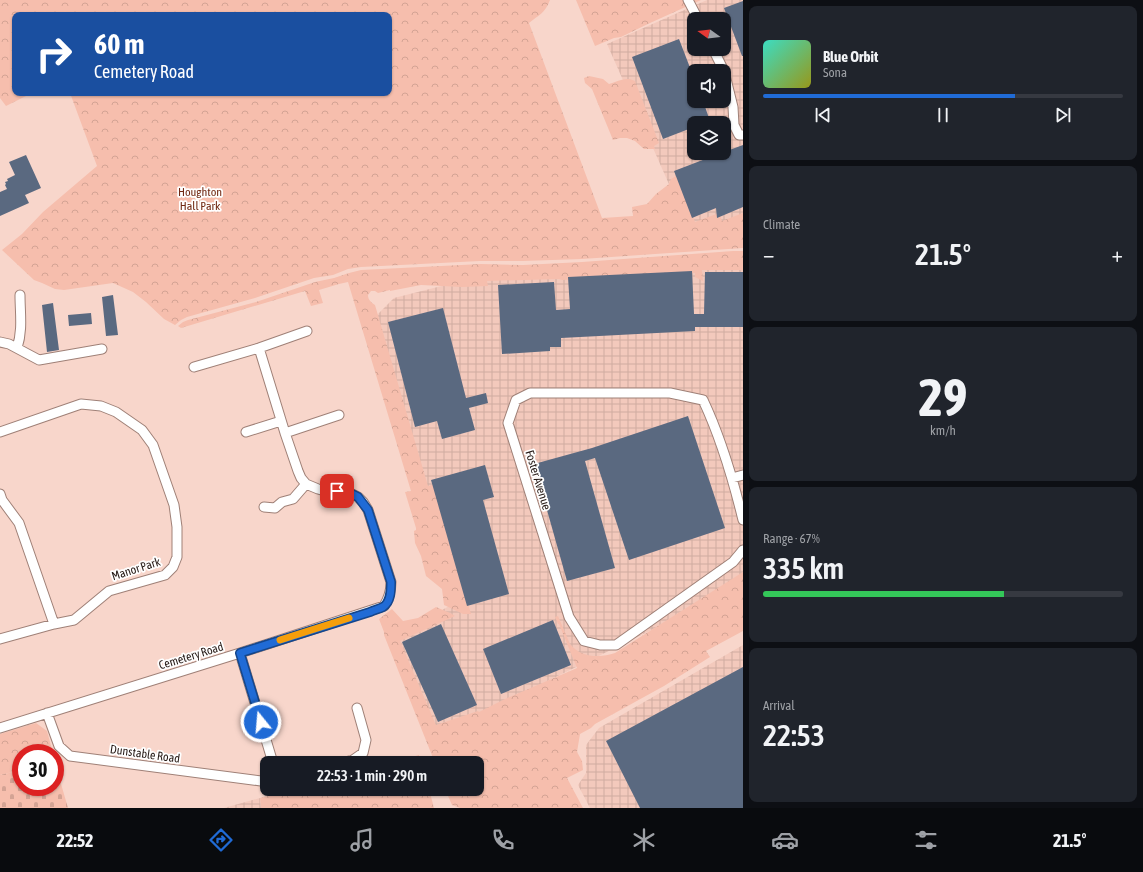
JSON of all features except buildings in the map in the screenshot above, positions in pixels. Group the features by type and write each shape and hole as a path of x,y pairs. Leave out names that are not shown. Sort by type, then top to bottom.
{"street":[{"path":"688,0 694,12"},
{"path":"731,99 734,125 739,135 743,135"},
{"path":"17,348 20,338 21,325 20,295"},
{"path":"194,367 259,348 307,331"},
{"path":"0,342 9,344 40,360 102,349"},
{"path":"259,348 298,471 306,484 293,499 282,502 275,508 264,507"},
{"name":"Foster Avenue","path":"743,520 732,478 712,418 703,400 670,393 530,393 516,400 508,423 569,617 584,641 600,645 616,645 733,562 743,550"},
{"name":"Manor Park","path":"0,432 81,404 101,406 116,412 142,430 153,445 174,505 177,526 177,557 173,567 165,575 109,591 74,620 0,639"},
{"path":"285,433 339,415"},
{"path":"246,432 281,421"},
{"path":"732,478 743,475"},
{"name":"Cemetery Road","path":"0,728 370,612 384,606 390,597 391,582 368,510 363,502 358,497 348,492 325,491 306,484"},
{"path":"0,494 2,500 19,523 54,624"},
{"path":"240,653 271,756"},
{"path":"357,708 366,740 362,753 358,756"},
{"name":"Dunstable Road","path":"47,713 58,746 70,756 260,781"}],"shaded area":[{"path":"707,0 743,0 743,227 687,225 607,44"},
{"path":"743,263 743,585 438,735 393,641 455,603 371,321 394,298 509,269"},
{"path":"743,645 743,808 590,808 578,785 586,773 586,745 599,728"},
{"path":"260,798 261,808 224,808"}],"green space":[{"name":"Houghton Hall Park","path":"0,0 550,0 544,11 529,23 602,218 633,216 632,207 647,204 656,194 669,184 671,179 676,176 678,177 695,222 719,213 722,221 743,213 743,248 582,259 480,261 361,267 348,269 333,275 314,278 255,298 187,317 175,325 164,319 133,292 113,283 64,290 55,289 34,280 2,250 22,234 43,212 97,166 71,96 392,96 392,12 12,12 12,96 26,96 6,106 0,98"},
{"path":"576,0 701,0 621,37 614,38 595,46"},
{"path":"589,76 603,79 609,84 626,79 635,81 659,143 654,146 655,149 644,149 635,141 627,138 613,140 592,89 585,83 584,78"},
{"path":"743,251 743,270 702,270 703,281 695,277 695,273 562,280 487,281 488,286 462,287 421,285 378,293 371,291 368,295 369,300 375,305 428,486 435,484 471,614 463,614 444,605 442,589 426,576 421,556 415,543 414,531 416,528 405,492 411,491 348,282 319,290 323,303 311,306 305,291 181,328 178,326 188,320 256,302 315,282 361,270 481,264 523,265 582,262"},
{"path":"743,572 743,631 706,651 710,657 664,686 595,724 580,734 577,752 582,761 583,770 567,778 583,808 460,808 452,805 448,796 484,796 484,756 432,756 379,619 392,609 403,621 418,618 436,607 455,616 400,641 436,725 478,711 479,712 505,699 577,668 555,617 558,616 570,644 574,649 591,656 603,656 615,653"},
{"path":"36,723 47,731 51,744 12,744 12,772 0,775 0,734"},
{"path":"12,772 12,796 64,796 64,794 68,808 0,808 0,775"},
{"path":"268,796 431,796 434,808 261,808 260,798"}],"slow traffic":[{"path":"280,640 349,618"}],"route":[{"path":"261,722 240,653 370,612 384,606 390,597 391,582 368,510 358,497 348,492 337,491"}]}
